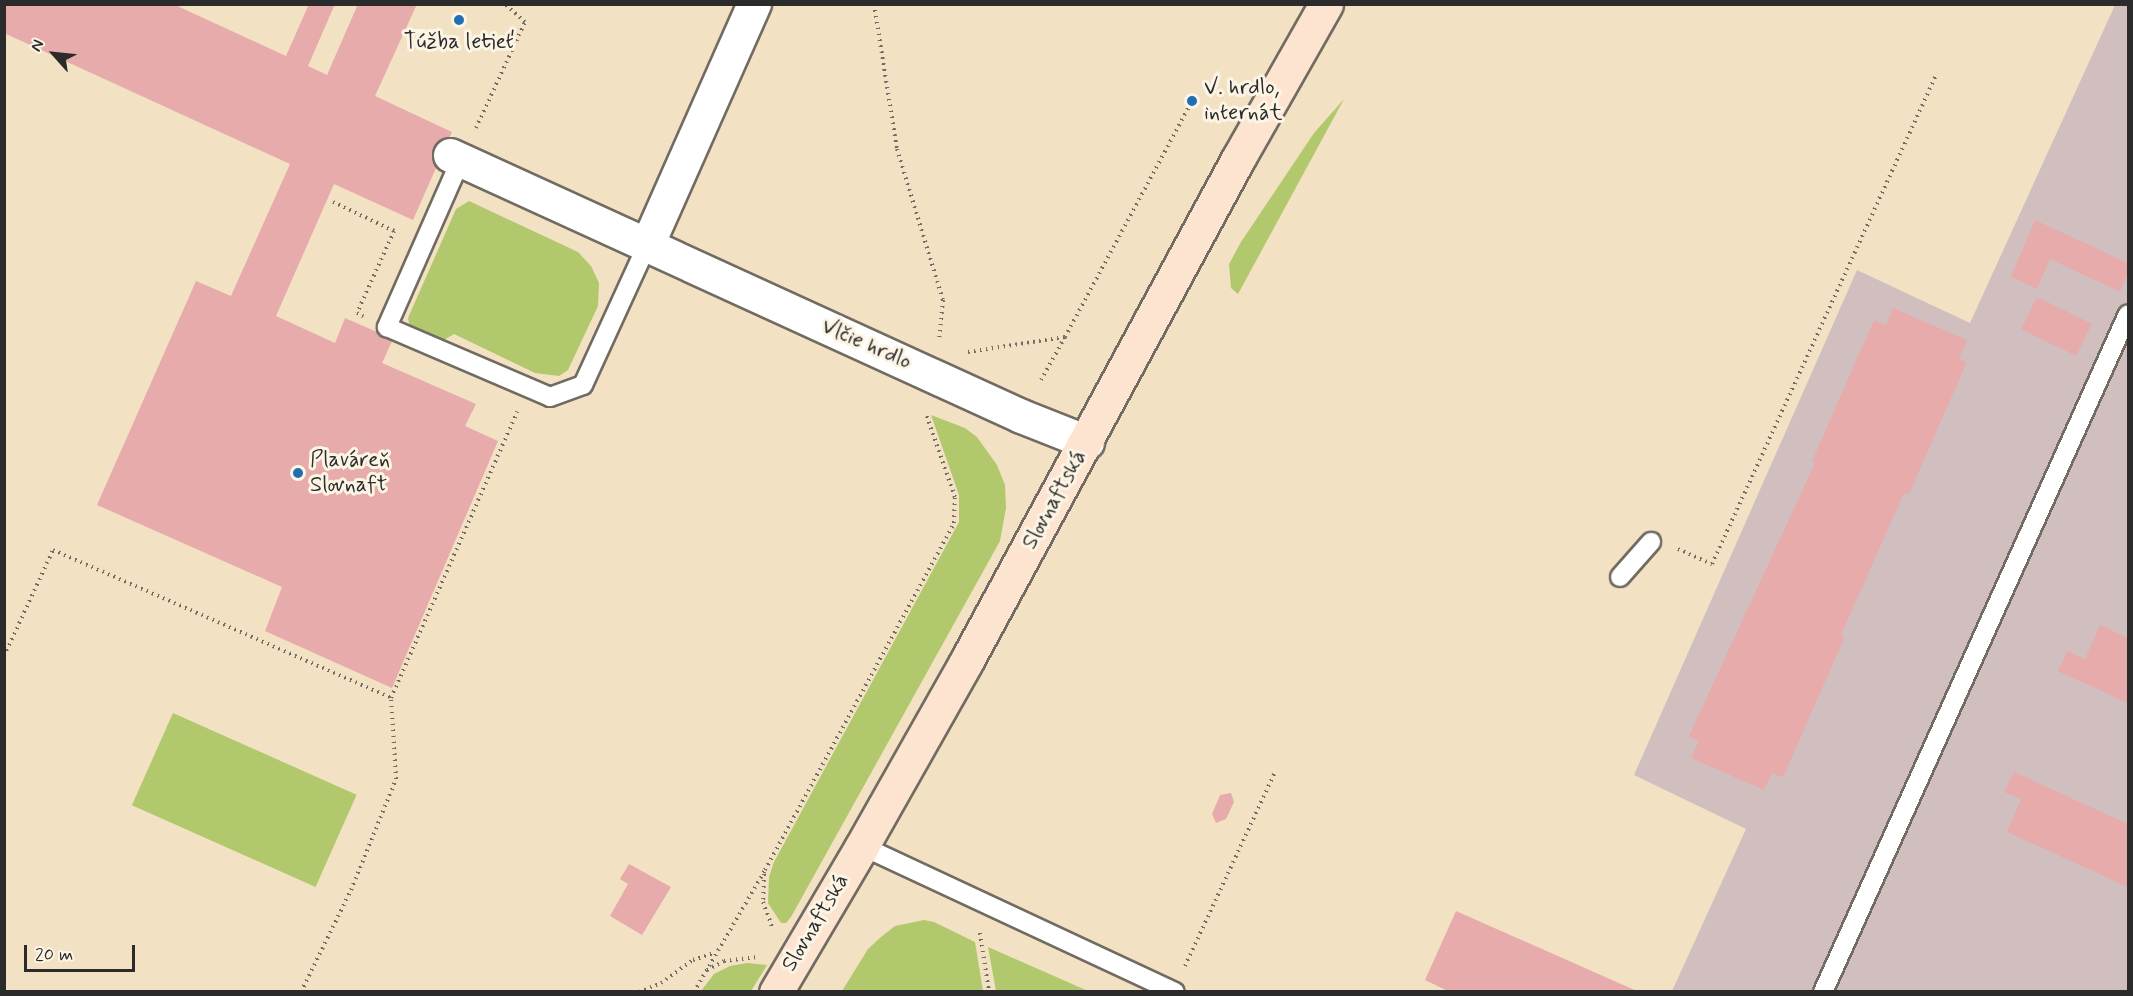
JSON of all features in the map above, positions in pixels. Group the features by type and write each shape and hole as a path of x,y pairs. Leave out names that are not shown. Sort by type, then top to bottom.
{"main road":[{"name":"Slovnaftská","path":"776,992 862,846 1087,442 1238,159 1326,4"}],"street":[{"path":"647,245 754,4"},
{"name":"Vlčie hrdlo","path":"455,157 1021,416 1087,442"}],"lane":[{"path":"455,157 387,327 550,397 584,385 647,245"},
{"path":"1823,992 2128,314"},
{"path":"1620,577 1651,542"},
{"path":"862,846 1175,992"}],"path":[{"path":"455,157 525,22 505,4"},
{"path":"874,4 897,149 943,300 939,345"},
{"path":"1674,547 1712,564 1938,73"},
{"path":"1041,380 1192,101"},
{"path":"333,202 394,231 357,313 387,327"},
{"path":"961,353 1065,337"},
{"path":"694,992 765,870 954,523 955,496 926,414"},
{"path":"301,992 351,890 396,779 391,698 510,427"},
{"path":"4,656 53,550 391,698"},
{"path":"1185,966 1275,772"},
{"path":"765,870 763,903 772,922"},
{"path":"980,933 989,992"},
{"path":"639,992 661,983 693,960 716,952"},
{"path":"706,971 724,961 766,957"}],"shaded area":[{"path":"2115,5 2128,5 2128,991 1672,991 1746,829 1634,775 1857,270 1970,323"}],"green space":[{"path":"1344,99 1238,294 1231,288 1229,264 1241,242 1314,133"},
{"path":"469,201 578,252 591,266 599,283 598,306 568,370 559,376 535,373 454,334 439,343 410,328 408,318 456,209"},
{"path":"931,415 965,428 977,437 997,465 1005,485 1006,508 1000,541 791,917 786,923 781,923 768,903 769,877 774,862 959,522 959,495"},
{"path":"173,713 357,795 316,887 132,805"},
{"path":"924,920 934,922 975,942 983,991 842,991 868,949 881,937 895,926"},
{"path":"988,947 1088,991 996,991"},
{"path":"747,963 767,965 751,991 701,991 714,974 730,966"}],"building":[{"name":"Plaváreň Slovnaft","path":"4,4 173,4 286,56 309,4 335,4 308,66 327,75 358,4 417,4 375,96 452,132 413,220 334,184 276,316 335,343 345,318 393,339 382,363 476,404 465,426 498,441 392,688 265,631 282,587 97,505 196,281 231,296 290,164 4,33"},
{"path":"2035,220 2128,263 2128,273 2120,292 2050,259 2037,289 2011,277"},
{"path":"2037,297 2092,324 2076,356 2021,329"},
{"path":"1893,308 1967,340 1959,359 1967,362 1909,494 1904,493 1841,635 1844,636 1843,641 1783,777 1772,773 1764,790 1691,758 1699,741 1689,736 1815,463 1812,461 1874,320 1886,325"},
{"path":"2100,625 2128,638 2128,703 2058,671 2067,651 2085,659"},
{"path":"2014,772 2128,824 2128,887 2007,832 2021,799 2004,792"},
{"path":"1231,793 1234,802 1226,819 1216,823 1212,814 1220,795"},
{"path":"629,864 671,887 642,935 610,916 628,884 620,879"},
{"path":"1456,911 1639,992 1450,992 1425,980"}],"place":[{"name":"Túžba letieť","path":"459,20"},
{"name":"V. hrdlo, internát","path":"1192,101"},
{"name":"Plaváreň Slovnaft","path":"298,473"}]}
